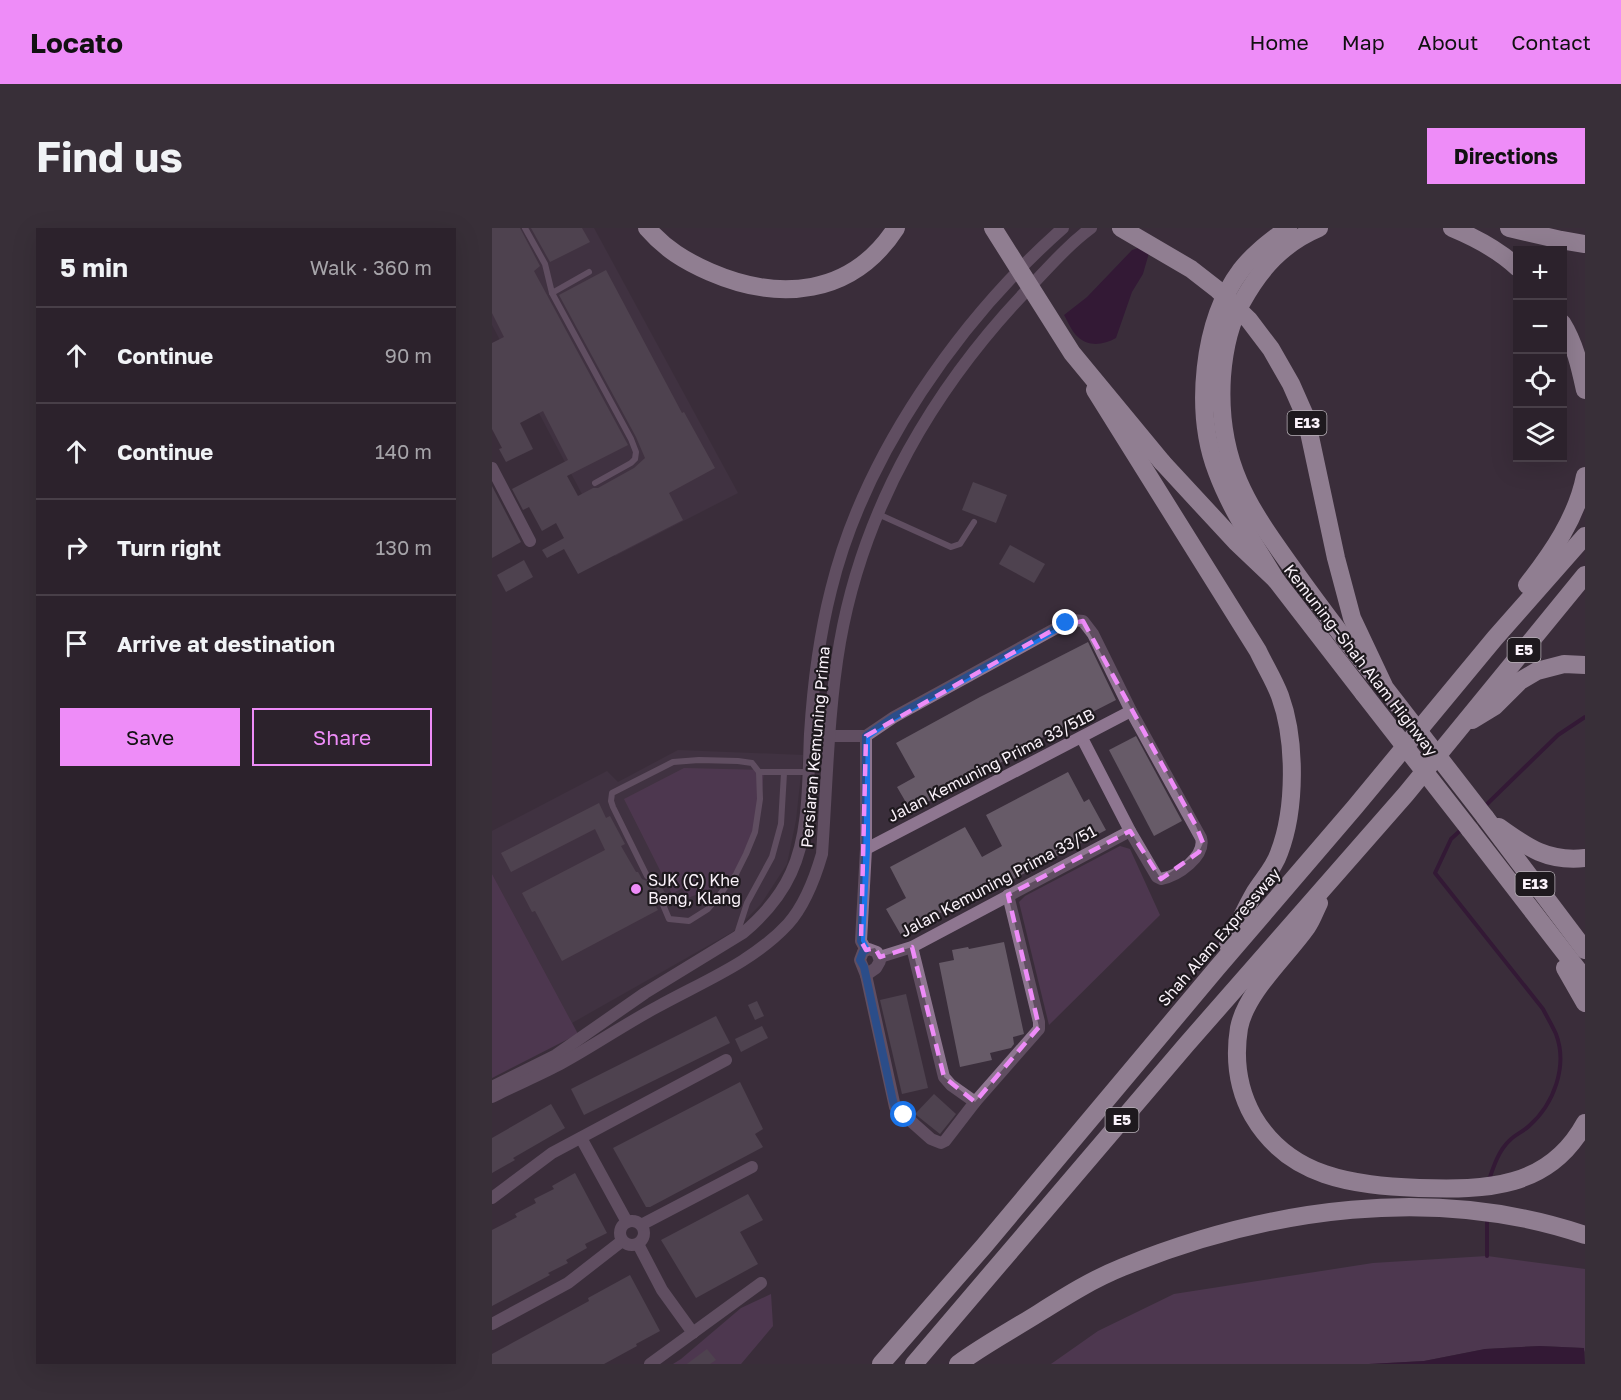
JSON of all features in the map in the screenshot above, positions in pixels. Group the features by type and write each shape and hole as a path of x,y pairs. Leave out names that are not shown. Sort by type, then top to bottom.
{"highway":[{"path":"647,228 658,241 682,260 733,281 759,288 785,290 808,288 838,280 862,266 880,250 896,228"},
{"name":"Kemuning–Shah Alam Highway","path":"993,228 1072,353 1154,467 1276,580 1585,979"},
{"name":"Kemuning–Shah Alam Highway","path":"1121,228 1191,269 1218,290 1249,320 1271,349 1291,384 1306,418 1338,566 1352,618 1385,688 1585,950"},
{"path":"1276,580 1233,507 1217,472 1207,433 1205,401 1207,363 1220,307 1242,269 1261,249 1288,228"},
{"path":"1318,228 1292,241 1279,251 1254,280 1235,315 1223,362 1222,425 1226,448 1237,481 1255,513 1315,599 1385,688"},
{"path":"1452,228 1475,238 1513,264"},
{"path":"1509,228 1585,244"},
{"path":"1555,228 1585,235"},
{"path":"1567,330 1580,365 1585,390"},
{"path":"1154,467 1258,651 1280,695 1290,735 1292,771 1285,836 1279,855 1255,893 1217,968"},
{"path":"1496,638 1518,597 1540,569 1576,511 1585,476"},
{"name":"Shah Alam Expressway","path":"881,1364 984,1246 1496,638 1585,536"},
{"name":"E5","path":"914,1364 1156,1080 1406,794 1585,575"},
{"path":"1462,726 1496,706 1520,681 1537,670 1564,664 1585,665"},
{"path":"1485,818 1525,846 1547,856 1561,859 1585,858"},
{"path":"1332,877 1307,926 1275,965 1250,1003 1240,1025 1237,1071 1245,1102 1261,1129 1276,1146 1292,1159 1315,1172 1342,1180 1374,1185 1470,1188 1510,1183 1528,1177 1549,1165 1565,1151 1585,1123"},
{"path":"1546,931 1585,1003"},
{"path":"958,1364 1064,1297 1121,1268 1189,1243 1276,1219 1353,1209 1454,1209 1529,1220 1585,1235"}],"street":[{"name":"Persiaran Kemuning Prima","path":"492,1087 556,1054 628,1004 736,938 755,923 775,898 791,873 801,844 819,651 831,589 851,528 879,465 914,404 954,347 1001,288 1031,256 1063,228"},
{"name":"Persiaran Kemuning Prima","path":"492,1097 562,1063 637,1018 763,948 790,922 812,882 822,854 840,643 851,591 877,514 905,455 952,379 998,320 1059,256 1091,228"},
{"path":"492,468 530,541"},
{"path":"810,736 866,736 894,717 1072,620 1078,620 1087,624 1131,711 1196,826 1203,843 1195,858 1174,875 1161,879 1153,870 1082,738"},
{"name":"Jalan Kemuning Prima 33/51B","path":"866,849 1131,711"},
{"path":"866,736 866,849 861,941 866,950"},
{"name":"Jalan Kemuning Prima 33/51","path":"880,957 912,947 1130,831"},
{"path":"866,950 860,960 866,975 895,1107 931,1139 940,1143 947,1139 975,1102 1037,1033 1039,1027 1008,896"},
{"path":"912,947 944,1077 951,1085 975,1102"},
{"path":"866,950 874,951 880,957 879,964 866,975"},
{"path":"628,1004 637,1018"},
{"path":"492,1198 552,1153 726,1060"},
{"path":"581,1138 627,1222"},
{"path":"641,1225 752,1167"},
{"path":"635,1221 641,1225 644,1235 638,1244 631,1245 622,1240 620,1230 627,1222 635,1221"},
{"path":"492,1324 568,1283 622,1240"},
{"path":"638,1244 662,1290 693,1333"},
{"path":"650,1364 761,1283"}],"lane":[{"path":"525,228 545,264 552,293 636,452 631,464 595,483"},
{"path":"552,293 589,272"},
{"path":"877,514 951,547 960,544 974,522"},
{"path":"647,876 611,801 612,793 673,762 699,760 752,763 759,772 760,799 755,831 736,874 708,909 689,921 669,919 661,900"},
{"path":"759,772 808,772"},
{"path":"736,938 747,903 772,856 781,824 784,773"}],"highlighted area":[{"path":"1083,621 1196,826 1203,843 1199,852 1161,879 1130,831 1008,895 1039,1027 975,1102 944,1077 912,947 880,957 875,948 866,950 861,941 866,736 1060,626"}],"shaded area":[{"path":"492,228 594,228 738,493 615,556 492,325"},
{"path":"1141,247 1149,253 1143,274 1132,292 1116,338 1096,344 1082,340 1074,332 1064,315 1087,297 1132,250"},
{"name":"SJK (C) Khe Beng, Klang","path":"678,750 803,755 796,820 787,864 761,904 734,931 572,1023 492,874 492,831 607,771 618,782"},
{"path":"684,768 764,770 759,822 741,863 725,883 688,898 682,888 672,894 624,799"},
{"path":"1120,846 1130,849 1160,915 1049,1025 1019,902 1025,896"},
{"path":"492,874 578,1034 492,1078"},
{"path":"1487,1256 1585,1269 1585,1352 1583,1348 1540,1346 1485,1349 1424,1361 1369,1364 1051,1364 1098,1331 1174,1294 1373,1263"},
{"path":"771,1294 773,1326 741,1364 673,1364 741,1308"},
{"path":"1540,1346 1584,1348 1585,1364 1369,1364 1424,1361 1485,1349"}],"building":[{"path":"492,228 520,228 540,266 534,271 628,445 567,476 578,496 634,468 645,458 636,437 559,295 606,270 682,413 684,412 715,468 669,493 683,520 578,574 564,549 547,558 542,550 564,538 556,523 542,531 529,507 523,510 512,489 568,460 543,411 520,423 533,449 506,462 492,429 492,343 504,337 492,313"},
{"path":"531,228 582,228 590,242 550,262"},
{"path":"973,482 1007,495 996,523 962,510"},
{"path":"492,486 521,542 492,558"},
{"path":"1010,545 1045,564 1034,583 999,564"},
{"path":"524,560 533,577 506,592 497,575"},
{"path":"1088,642 1116,700 1012,753 1013,756 911,811 897,787 915,777 896,743"},
{"path":"1136,736 1182,821 1154,836 1109,750"},
{"path":"1068,772 1084,802 1089,799 1106,830 1010,881 1007,876 901,935 886,909 906,898 890,867 965,827 982,857 1002,846 986,815"},
{"path":"599,803 606,818 610,816 625,844 621,846 636,872 647,881 651,879 654,872 667,897 661,895 657,897 654,903 658,910 562,961 535,911 532,912 522,893 605,850 595,829 511,872 501,853"},
{"path":"1004,942 1024,1034 1013,1037 1014,1044 1011,1048 990,1053 992,1060 960,1067 939,963 954,960 952,950"},
{"path":"906,994 928,1088 902,1094 880,1000"},
{"path":"757,1001 764,1016 755,1020 748,1005"},
{"path":"716,1016 730,1043 584,1115 571,1089"},
{"path":"762,1026 768,1038 741,1052 735,1039"},
{"path":"740,1082 763,1129 755,1134 763,1147 650,1207 646,1207 613,1148"},
{"path":"934,1094 956,1114 940,1134 915,1114"},
{"path":"551,1104 565,1128 492,1173 492,1138"},
{"path":"575,1173 607,1233 585,1244 587,1248 566,1260 568,1263 548,1273 550,1275 492,1306 492,1230 517,1217 515,1214 536,1203 534,1199 554,1189 552,1186"},
{"path":"748,1194 763,1220 740,1232 758,1264 696,1298 661,1240"},
{"path":"630,1275 660,1331 636,1344 637,1346 604,1364 492,1364 492,1354 589,1301 588,1298"},
{"path":"707,1349 716,1360 710,1364 687,1364"}],"waterway":[{"path":"1483,808 1558,735 1585,717"},
{"path":"1463,828 1451,839 1435,873 1543,1009 1556,1034 1560,1059 1552,1096 1538,1117 1506,1144 1497,1158 1489,1180"},
{"path":"1487,1217 1487,1256"}],"place":[{"name":"SJK (C) Khe Beng, Klang","path":"636,889"}],"route":[{"path":"904,1115 895,1107 893,1101 864,967 860,960 866,950 861,941 866,849 866,736 894,717 1066,623"}]}
